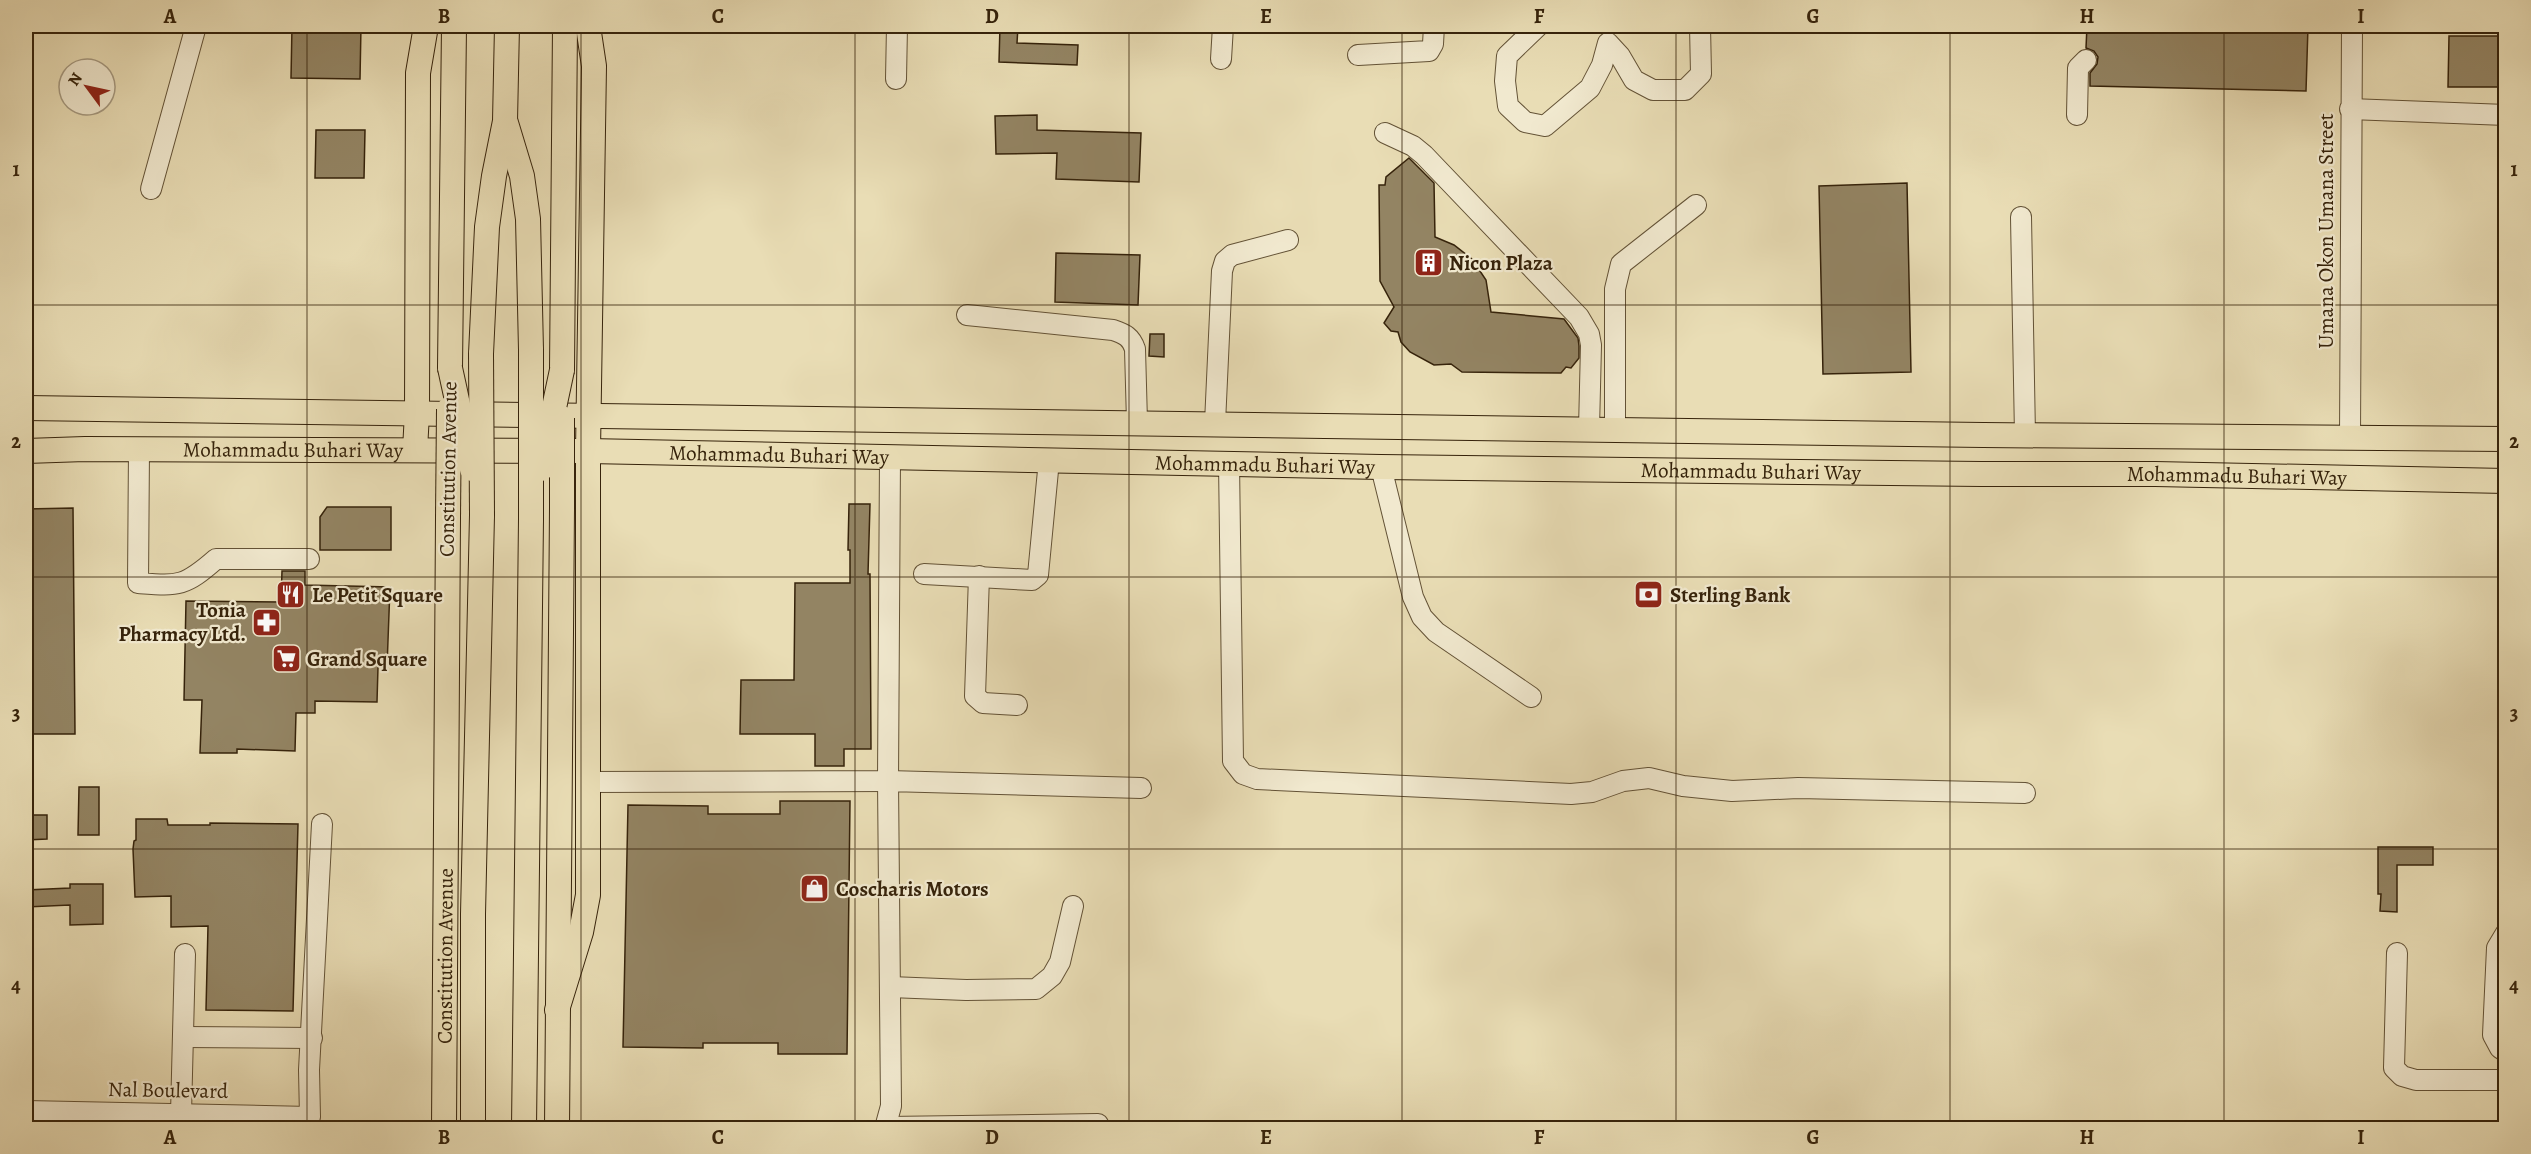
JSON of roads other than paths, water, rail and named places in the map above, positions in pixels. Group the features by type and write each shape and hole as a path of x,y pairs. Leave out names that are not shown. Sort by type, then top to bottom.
{"main road":[{"path":"414,450 417,413 418,73 426,26"},
{"name":"Constitution Avenue","path":"444,1128 454,26"},
{"name":"Constitution Avenue","path":"473,1128 474,902 482,515 481,354 487,227 505,121 507,26"},
{"path":"557,1128 565,26"},
{"path":"557,1010 581,932 588,895 588,451 594,66 588,26"},
{"name":"Constitution Avenue","path":"505,121 522,176 528,219 531,350 524,1128"},
{"path":"450,368 482,515"},
{"path":"531,519 562,370"},
{"name":"Mohammadu Buhari Way","path":"26,408 1983,435 2505,439"},
{"path":"1259,463 1262,424"},
{"path":"1981,474 1983,435"},
{"name":"Mohammadu Buhari Way","path":"26,451 140,449 588,451 1229,462 1381,467 2155,474 2505,481"}],"street":[{"path":"151,189 196,26"},
{"path":"896,79 897,26"},
{"path":"1221,60 1223,26"},
{"path":"1358,55 1429,51 1433,44 1434,26"},
{"path":"1538,26 1507,56 1505,81 1508,106 1525,122 1545,126 1590,88 1602,65 1608,44 1620,56 1634,80 1653,90 1685,90 1701,74 1700,26"},
{"name":"Umana Okon Umana Street","path":"2350,438 2352,26"},
{"path":"2077,115 2078,68 2086,60"},
{"path":"2350,109 2505,115"},
{"path":"1385,133 1413,146 1425,155 1579,316 1589,334 1591,345 1589,429"},
{"path":"1615,429 1615,289 1621,264 1696,205"},
{"path":"2021,217 2025,435"},
{"path":"1215,423 1222,270 1225,261 1232,255 1288,240"},
{"path":"968,315 1113,330 1125,335 1132,340 1135,349 1137,422"},
{"path":"140,449 138,583 179,584 197,575 216,559 309,559"},
{"path":"890,457 888,781 891,1106 886,1128 1098,1124"},
{"path":"924,574 1032,580 1038,575 1048,460"},
{"path":"1229,462 1233,761 1243,774 1257,779 1571,794 1592,792 1623,781 1649,778 1683,786 1732,791 1798,788 2025,793"},
{"path":"1381,467 1413,597 1422,617 1436,632 1531,697"},
{"path":"979,576 975,696 983,703 1017,705"},
{"path":"588,782 888,781 1141,788"},
{"path":"184,1037 312,1038 322,824"},
{"path":"890,987 966,990 1036,989 1052,976 1060,962 1072,906"},
{"path":"2505,933 2497,948 2493,1035 2505,1053"},
{"path":"181,1114 184,954"},
{"path":"2397,954 2394,1068 2402,1076 2416,1080 2505,1080"},
{"name":"Nal Boulevard","path":"26,1111 310,1117 309,1070 312,1038"}],"place":[{"name":"Nicon Plaza","path":"1428,263"},
{"name":"Le Petit Square","path":"291,595"},
{"name":"Sterling Bank","path":"1649,595"},
{"name":"Tonia Pharmacy Ltd.","path":"267,622"},
{"name":"Grand Square","path":"286,659"},
{"name":"Coscharis Motors","path":"815,889"}]}
